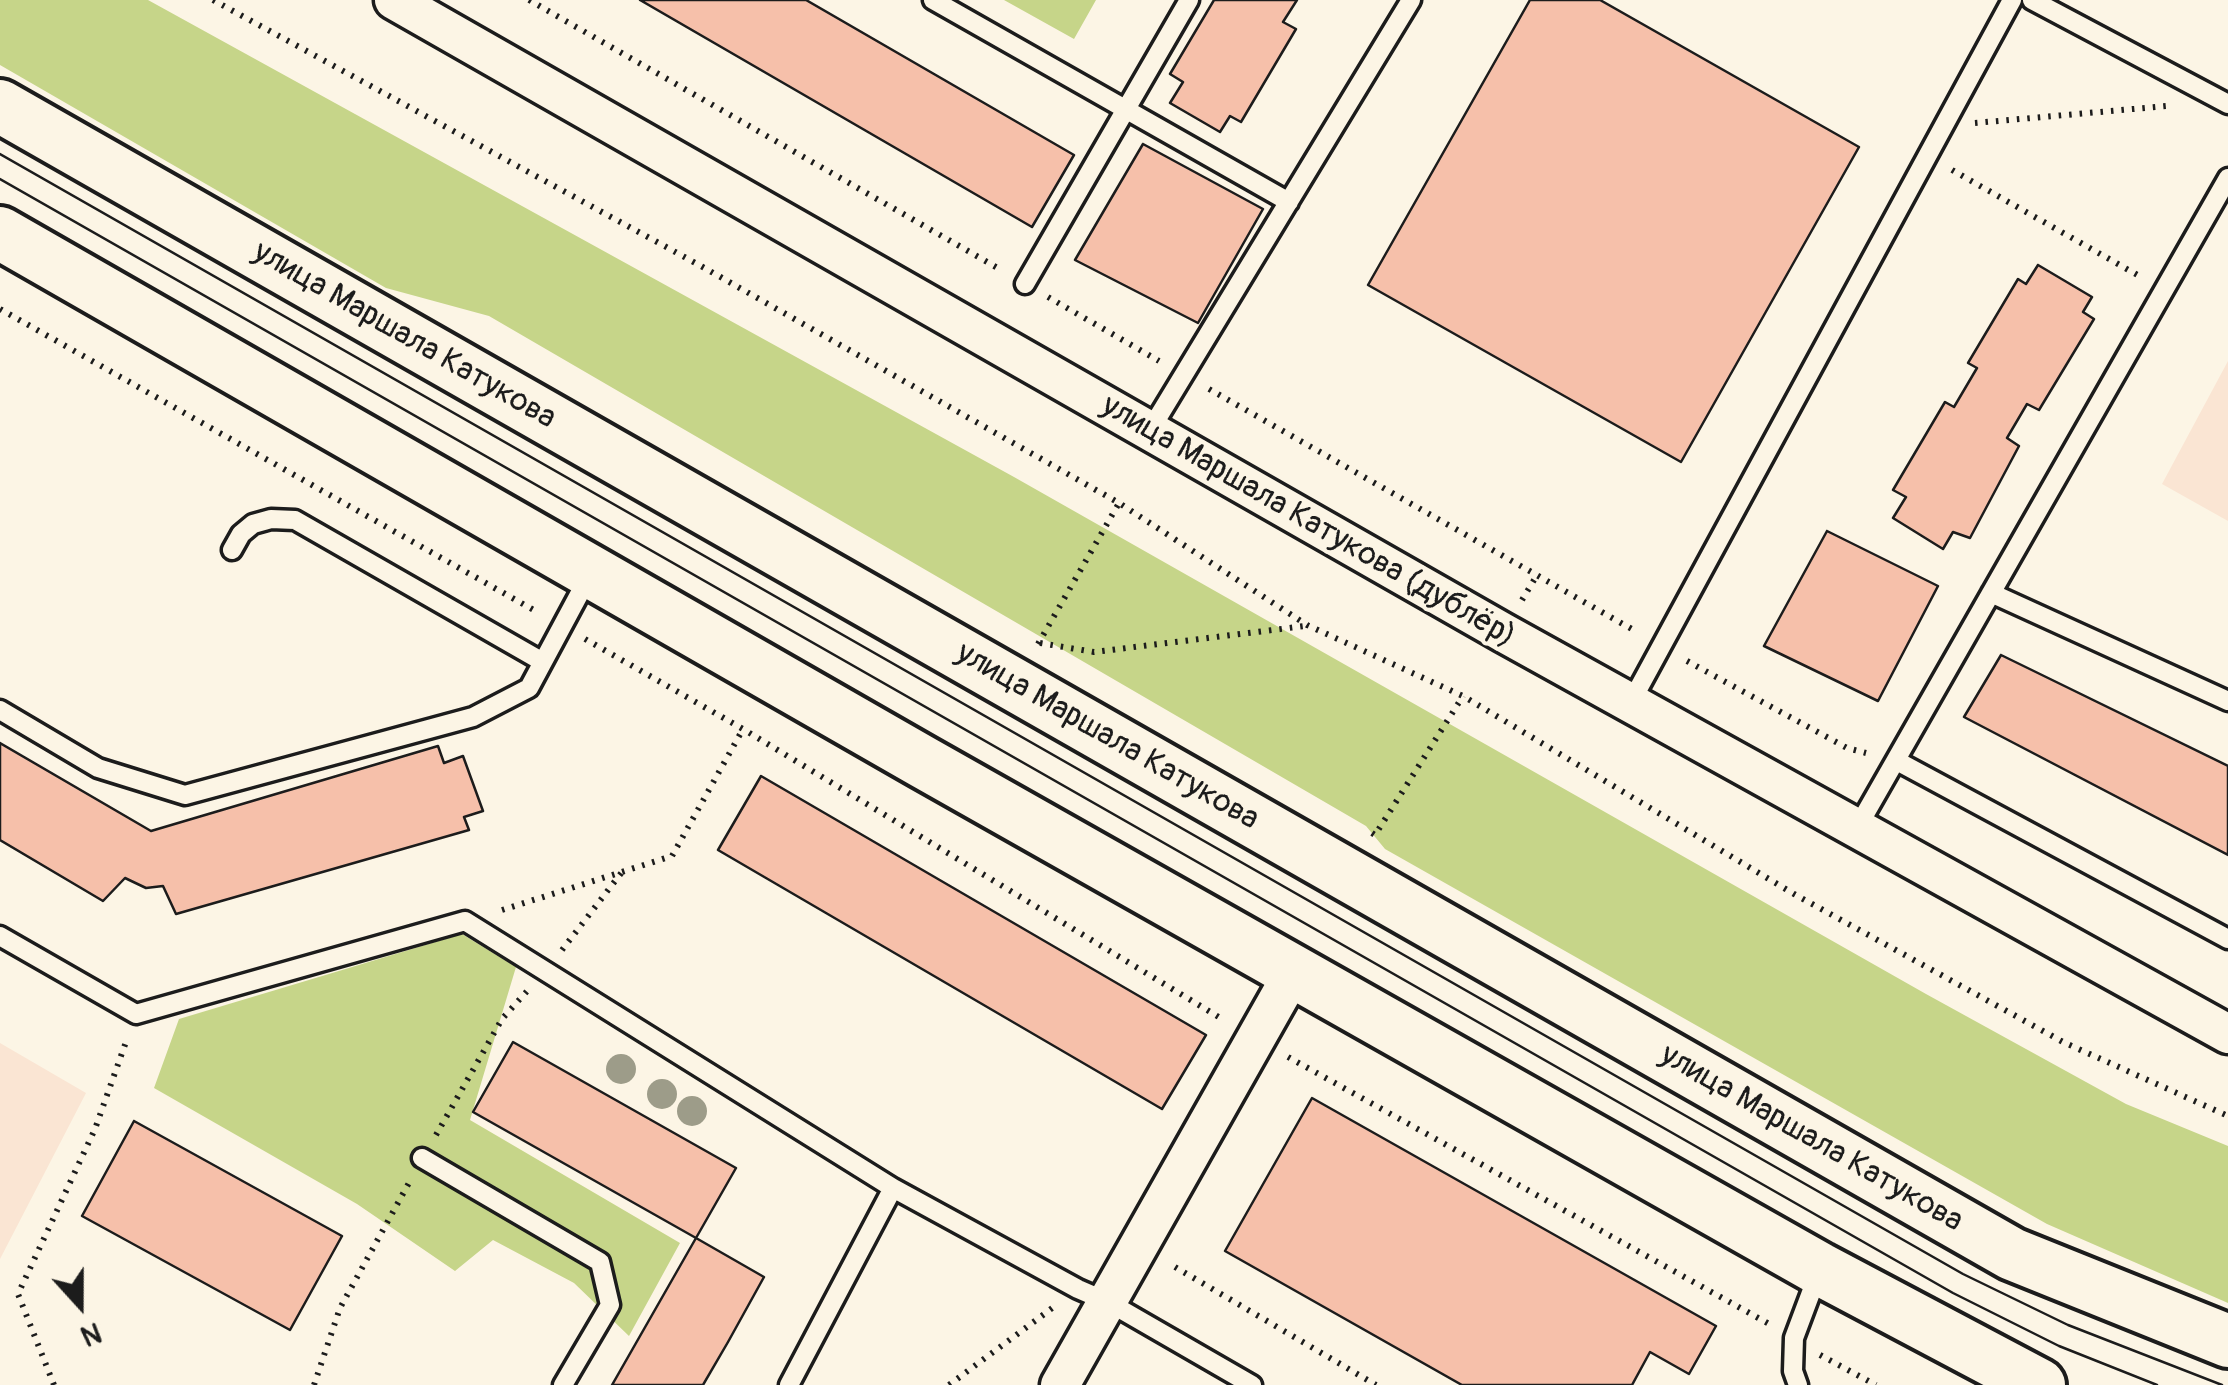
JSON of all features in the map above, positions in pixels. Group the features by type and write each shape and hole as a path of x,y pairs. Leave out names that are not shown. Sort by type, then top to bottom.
{"main road":[{"name":"улица Маршала Катукова","path":"0,106 2012,1254 2228,1341"},
{"path":"0,233 1294,971 1820,1268 2039,1385"}],"street":[{"name":"улица Маршала Катукова (дублёр)","path":"394,0 1630,704 2228,1034"},
{"path":"1060,1385 1294,971"}],"lane":[{"path":"933,0 1289,202"},
{"path":"1025,284 1189,0"},
{"path":"1149,432 1411,0"},
{"path":"1630,704 2012,0"},
{"path":"2032,0 2226,103"},
{"path":"1857,828 2228,178"},
{"path":"232,550 241,534 253,524 271,519 295,520 543,662"},
{"path":"0,710 98,768 185,794 473,718 529,688 592,572"},
{"path":"1991,593 2228,701"},
{"path":"1897,762 2228,939"},
{"path":"0,936 136,1014 466,921 894,1188 1108,1302 1252,1385"},
{"path":"422,1158 600,1262 610,1305 563,1385"},
{"path":"789,1385 894,1188"},
{"path":"1798,1385 1793,1371 1794,1338 1820,1268"}],"path":[{"path":"214,0 702,266 1119,502 1307,625 1463,696 1794,894 2063,1042 2228,1116"},
{"path":"1944,125 2226,103"},
{"path":"1928,156 2164,290"},
{"path":"0,309 743,729 1229,1024"},
{"path":"1119,502 1039,643 1094,652 1307,625"},
{"path":"1375,836 1463,696"},
{"path":"466,921 672,856 743,729"},
{"path":"314,1385 340,1308 502,1019 546,972 622,872"},
{"path":"54,1385 18,1294 95,1129 136,1014"},
{"path":"1286,1056 1876,1385"},
{"path":"1176,1267 1376,1385"}],"shaded area":[{"path":"2228,361 2228,521 2162,484"},
{"path":"0,1043 86,1093 0,1259"}],"green space":[{"path":"0,0 148,0 1014,477 1926,994 2126,1104 2228,1146 2228,1303 2047,1224 1385,849 1366,826 489,316 386,288 0,65"},
{"path":"1004,0 1096,0 1074,39"},
{"path":"462,934 516,967 470,1120 680,1243 629,1336 574,1283 493,1240 455,1271 357,1204 154,1088 179,1019"}],"building":[{"path":"640,0 806,0 1074,155 1032,227"},
{"path":"1214,0 1297,0 1283,22 1296,29 1241,122 1230,116 1220,132 1170,103 1183,82 1170,74"},
{"path":"1530,0 1600,0 1859,147 1681,462 1368,285"},
{"path":"1143,144 1263,209 1198,323 1075,260"},
{"path":"2038,265 2092,297 2083,312 2094,319 2039,410 2027,404 2007,438 2019,446 1970,538 1953,532 1943,549 1893,518 1906,497 1893,490 1945,402 1954,407 1977,368 1968,363 2018,279 2026,284"},
{"path":"1827,531 1938,586 1878,701 1764,646"},
{"path":"2001,655 2228,766 2228,855 1964,717"},
{"path":"0,743 151,831 438,746 444,763 463,756 483,811 464,817 469,830 176,914 163,886 146,888 125,878 103,901 0,840"},
{"path":"761,776 1206,1035 1162,1109 718,850"},
{"path":"513,1042 736,1168 696,1238 473,1112"},
{"path":"1312,1098 1716,1326 1689,1374 1650,1352 1632,1385 1462,1385 1225,1251"},
{"path":"134,1121 342,1236 290,1330 82,1216"},
{"path":"696,1238 764,1277 728,1342 703,1385 612,1385"}],"tram line":[{"path":"0,154 1963,1274 2068,1325 2222,1385"},
{"path":"0,179 1953,1293 2059,1346 2157,1385"}]}
